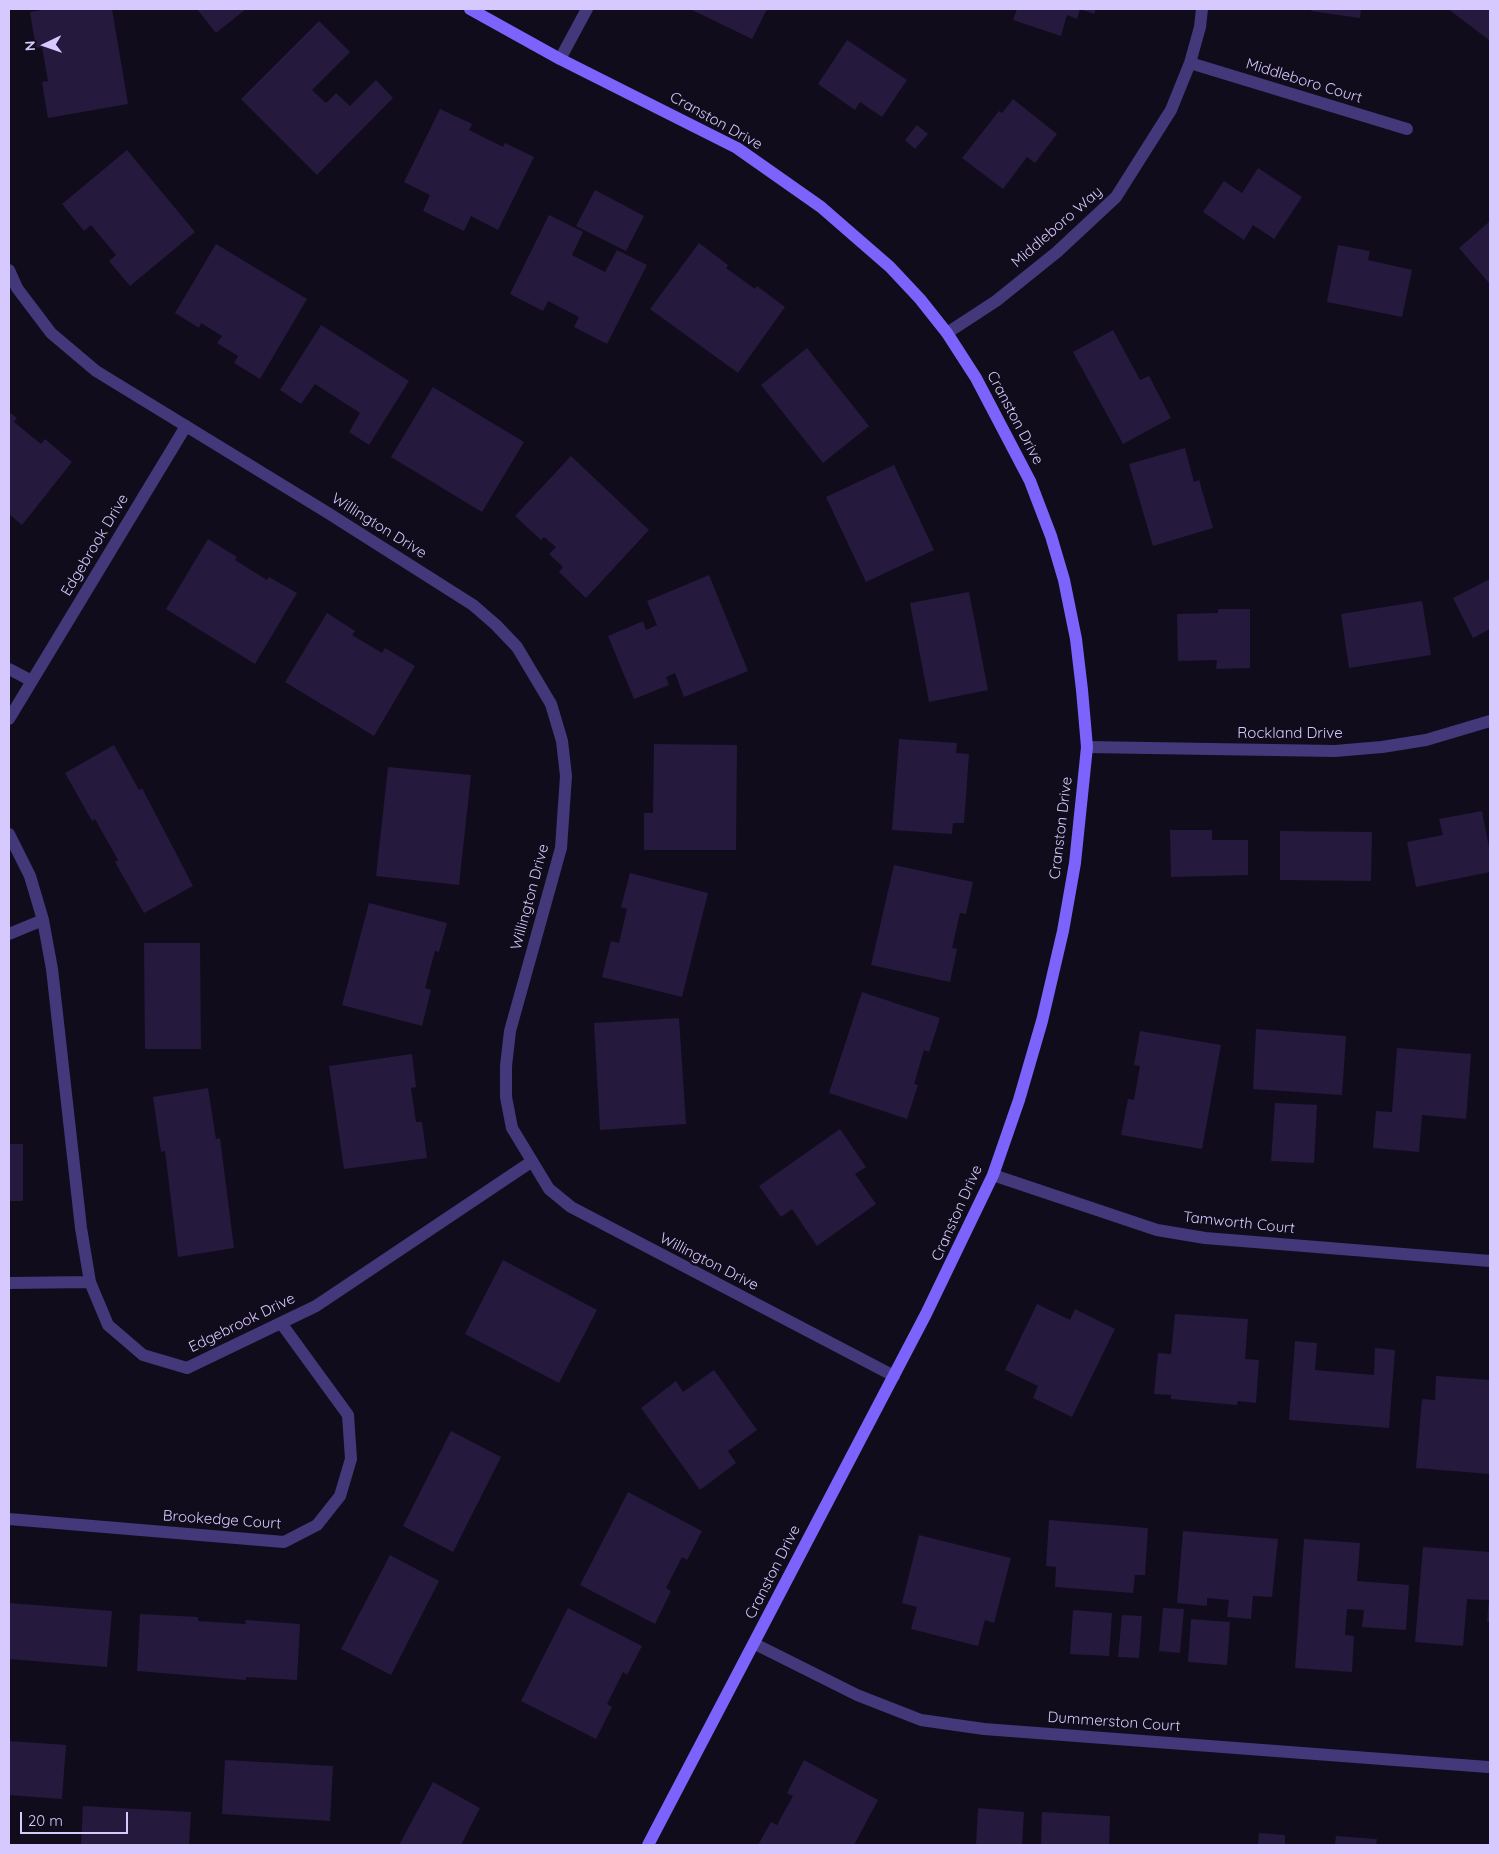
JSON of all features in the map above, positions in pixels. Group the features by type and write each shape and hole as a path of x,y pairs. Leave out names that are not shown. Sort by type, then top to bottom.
{"street":[{"name":"Cranston Drive","path":"470,9 560,58 736,148 821,207 890,267 920,299 947,333 976,378 1030,481 1064,580 1076,639 1087,747 1075,863 1064,931 1042,1022 1019,1100 993,1174 956,1255 894,1376 648,1845"},
{"path":"560,58 587,9"},
{"name":"Middleboro Way","path":"947,333 996,300 1057,252 1116,197 1171,110 1190,63 1200,27 1202,9"},
{"name":"Middleboro Court","path":"1190,63 1407,129"},
{"name":"Willington Drive","path":"9,270 17,288 51,333 96,371 473,605 496,624 517,647 551,704 562,742 566,776 561,848 510,1032 506,1066 506,1097 512,1128 549,1189 571,1207 894,1376"},
{"name":"Edgebrook Drive","path":"9,718 186,426"},
{"path":"9,669 32,681"},
{"name":"Rockland Drive","path":"1087,747 1335,751 1382,747 1426,740 1490,721"},
{"name":"Edgebrook Drive","path":"9,834 30,876 43,920 52,970 81,1228 90,1282 108,1325 143,1355 187,1368 316,1306 531,1162"},
{"path":"9,934 43,920"},
{"name":"Tamworth Court","path":"993,1174 1156,1230 1205,1238 1490,1261"},
{"path":"9,1283 90,1282"},
{"name":"Brookedge Court","path":"9,1519 284,1542 317,1525 340,1496 351,1459 348,1415 280,1323"},
{"name":"Dummerston Court","path":"755,1644 857,1696 921,1720 984,1729 1488,1767"}],"building":[{"path":"49,9 112,9 128,104 48,118 42,82 48,81 42,47 36,48 30,12"},
{"path":"197,9 246,9 216,33"},
{"path":"690,9 767,9 752,39"},
{"path":"1017,9 1080,9 1077,19 1067,15 1061,36 1013,20"},
{"path":"1080,9 1096,9 1094,14"},
{"path":"1312,9 1361,9 1360,18 1311,11"},
{"path":"1448,9 1490,9 1490,39 1489,40"},
{"path":"319,21 350,52 312,90 326,103 336,93 350,106 376,80 393,98 317,175 241,99"},
{"path":"847,40 907,80 882,117 860,102 855,110 818,84"},
{"path":"1013,99 1057,134 1035,163 1027,157 1003,189 962,158 999,111 1002,113"},
{"path":"440,109 472,124 469,130 503,147 505,143 534,157 498,230 471,216 464,231 423,211 430,195 404,182"},
{"path":"917,125 928,134 915,149 905,140"},
{"path":"127,150 195,232 130,286 109,261 116,255 91,225 84,231 62,204"},
{"path":"1258,168 1302,197 1274,239 1253,225 1244,240 1203,212 1224,181 1242,193"},
{"path":"595,190 644,216 626,251 576,226"},
{"path":"549,215 583,232 572,255 605,272 617,250 647,265 607,344 574,327 579,317 548,301 543,311 510,294"},
{"path":"1490,221 1490,284 1459,248"},
{"path":"699,243 728,265 726,268 755,289 757,286 785,307 738,373 650,309"},
{"path":"216,244 307,299 260,379 234,363 238,356 217,343 222,336 201,323 199,328 175,313"},
{"path":"1338,245 1370,251 1368,260 1412,270 1402,317 1327,302"},
{"path":"321,325 409,381 369,445 349,432 360,413 315,384 301,404 280,390"},
{"path":"1113,330 1140,380 1149,376 1171,418 1123,444 1073,352"},
{"path":"807,348 869,426 823,463 761,385"},
{"path":"433,387 524,442 482,512 391,457"},
{"path":"9,412 17,418 14,422 41,444 45,439 72,462 22,525 9,514"},
{"path":"1185,448 1194,482 1199,480 1213,528 1153,546 1129,464"},
{"path":"571,456 649,530 586,598 559,572 563,567 549,554 556,547 544,537 541,540 515,516"},
{"path":"894,465 934,550 866,582 826,497"},
{"path":"208,539 237,557 235,560 267,580 269,577 297,593 255,664 166,609"},
{"path":"709,575 748,671 684,697 675,673 666,677 669,685 634,699 608,636 643,621 646,630 657,625 647,601"},
{"path":"1490,579 1490,629 1473,638 1453,598"},
{"path":"969,592 988,690 929,702 910,603"},
{"path":"1422,601 1431,655 1349,668 1341,614"},
{"path":"1218,609 1250,609 1250,668 1216,669 1217,660 1178,661 1177,614 1218,613"},
{"path":"327,613 355,631 352,635 382,653 385,648 415,666 374,736 285,682"},
{"path":"899,739 957,743 956,753 969,754 964,823 953,823 952,834 892,830"},
{"path":"654,744 737,745 736,850 644,850 644,813 653,813"},
{"path":"114,745 139,790 142,788 193,886 144,913 115,862 118,860 95,819 92,821 65,773"},
{"path":"388,767 471,775 459,885 376,876"},
{"path":"1482,811 1490,853 1490,872 1416,887 1407,842 1443,835 1439,819"},
{"path":"1170,830 1212,830 1212,840 1248,840 1248,875 1171,877"},
{"path":"1280,831 1372,832 1371,881 1280,880"},
{"path":"894,865 973,882 966,914 960,913 952,948 957,949 950,982 871,965"},
{"path":"630,873 708,893 682,997 602,977 611,941 619,943 627,909 621,907"},
{"path":"369,903 447,923 439,952 435,951 425,988 431,990 422,1026 342,1005"},
{"path":"144,943 200,943 201,1049 145,1049"},
{"path":"862,992 940,1018 929,1052 924,1050 914,1084 918,1085 907,1119 829,1093"},
{"path":"679,1018 686,1124 600,1130 594,1023"},
{"path":"1256,1029 1346,1036 1342,1095 1253,1089"},
{"path":"1140,1031 1221,1045 1202,1149 1121,1135 1128,1099 1134,1100 1140,1066 1134,1065"},
{"path":"1397,1048 1471,1054 1466,1119 1422,1115 1419,1152 1373,1148 1376,1111 1392,1112"},
{"path":"412,1054 416,1087 411,1088 416,1122 422,1122 427,1158 344,1169 329,1066"},
{"path":"208,1088 216,1139 220,1138 234,1248 178,1257 165,1151 161,1152 153,1097"},
{"path":"1275,1103 1317,1105 1314,1163 1271,1161"},
{"path":"840,1129 866,1167 855,1174 876,1204 817,1246 792,1209 781,1217 759,1186"},
{"path":"9,1144 23,1144 23,1201 9,1201"},
{"path":"503,1260 597,1310 559,1383 465,1334"},
{"path":"1037,1304 1070,1320 1075,1309 1115,1329 1072,1417 1033,1398 1038,1386 1005,1370"},
{"path":"1175,1314 1248,1319 1245,1359 1259,1360 1256,1403 1238,1401 1237,1405 1171,1399 1171,1395 1154,1394 1158,1353 1171,1354"},
{"path":"1295,1341 1317,1343 1315,1370 1374,1375 1375,1348 1395,1350 1389,1428 1289,1420"},
{"path":"714,1370 757,1430 728,1451 736,1463 700,1490 641,1408 676,1381 683,1392"},
{"path":"1436,1376 1490,1380 1490,1474 1416,1468 1422,1399 1435,1400"},
{"path":"451,1431 501,1457 453,1552 403,1526"},
{"path":"628,1492 702,1531 687,1560 682,1557 666,1588 671,1591 655,1624 580,1585"},
{"path":"1049,1520 1148,1528 1145,1575 1135,1575 1133,1593 1055,1587 1056,1567 1046,1566"},
{"path":"1183,1531 1278,1539 1272,1597 1253,1596 1251,1619 1227,1617 1229,1600 1207,1598 1207,1606 1177,1603"},
{"path":"919,1535 1011,1558 994,1623 985,1620 978,1646 911,1629 917,1607 902,1603"},
{"path":"1304,1539 1360,1543 1357,1581 1409,1585 1406,1630 1362,1627 1364,1610 1347,1609 1345,1635 1354,1636 1352,1672 1295,1668"},
{"path":"1423,1547 1490,1552 1490,1622 1487,1622 1489,1600 1467,1599 1463,1646 1415,1642"},
{"path":"390,1555 439,1581 391,1675 341,1649"},
{"path":"9,1603 112,1611 107,1667 9,1659"},
{"path":"568,1608 642,1646 627,1675 623,1672 607,1704 612,1707 596,1739 521,1701"},
{"path":"1163,1608 1184,1609 1180,1653 1159,1651"},
{"path":"1073,1610 1112,1613 1109,1656 1070,1654"},
{"path":"140,1614 198,1617 198,1621 246,1624 245,1620 300,1624 297,1680 246,1677 246,1680 137,1671"},
{"path":"1122,1615 1142,1616 1139,1658 1118,1657"},
{"path":"1191,1619 1230,1622 1227,1665 1188,1662"},
{"path":"9,1741 66,1745 62,1799 9,1795"},
{"path":"225,1760 333,1766 330,1821 222,1814"},
{"path":"804,1760 878,1800 854,1845 758,1845 771,1822 777,1825 793,1796 787,1793"},
{"path":"433,1782 480,1808 461,1845 399,1845"},
{"path":"83,1806 191,1812 189,1845 81,1845"},
{"path":"978,1808 1024,1812 1022,1845 976,1845"},
{"path":"1042,1812 1110,1816 1109,1845 1041,1845"},
{"path":"1259,1833 1285,1835 1285,1845 1258,1845"},
{"path":"1336,1836 1377,1839 1376,1845 1335,1845"}]}
